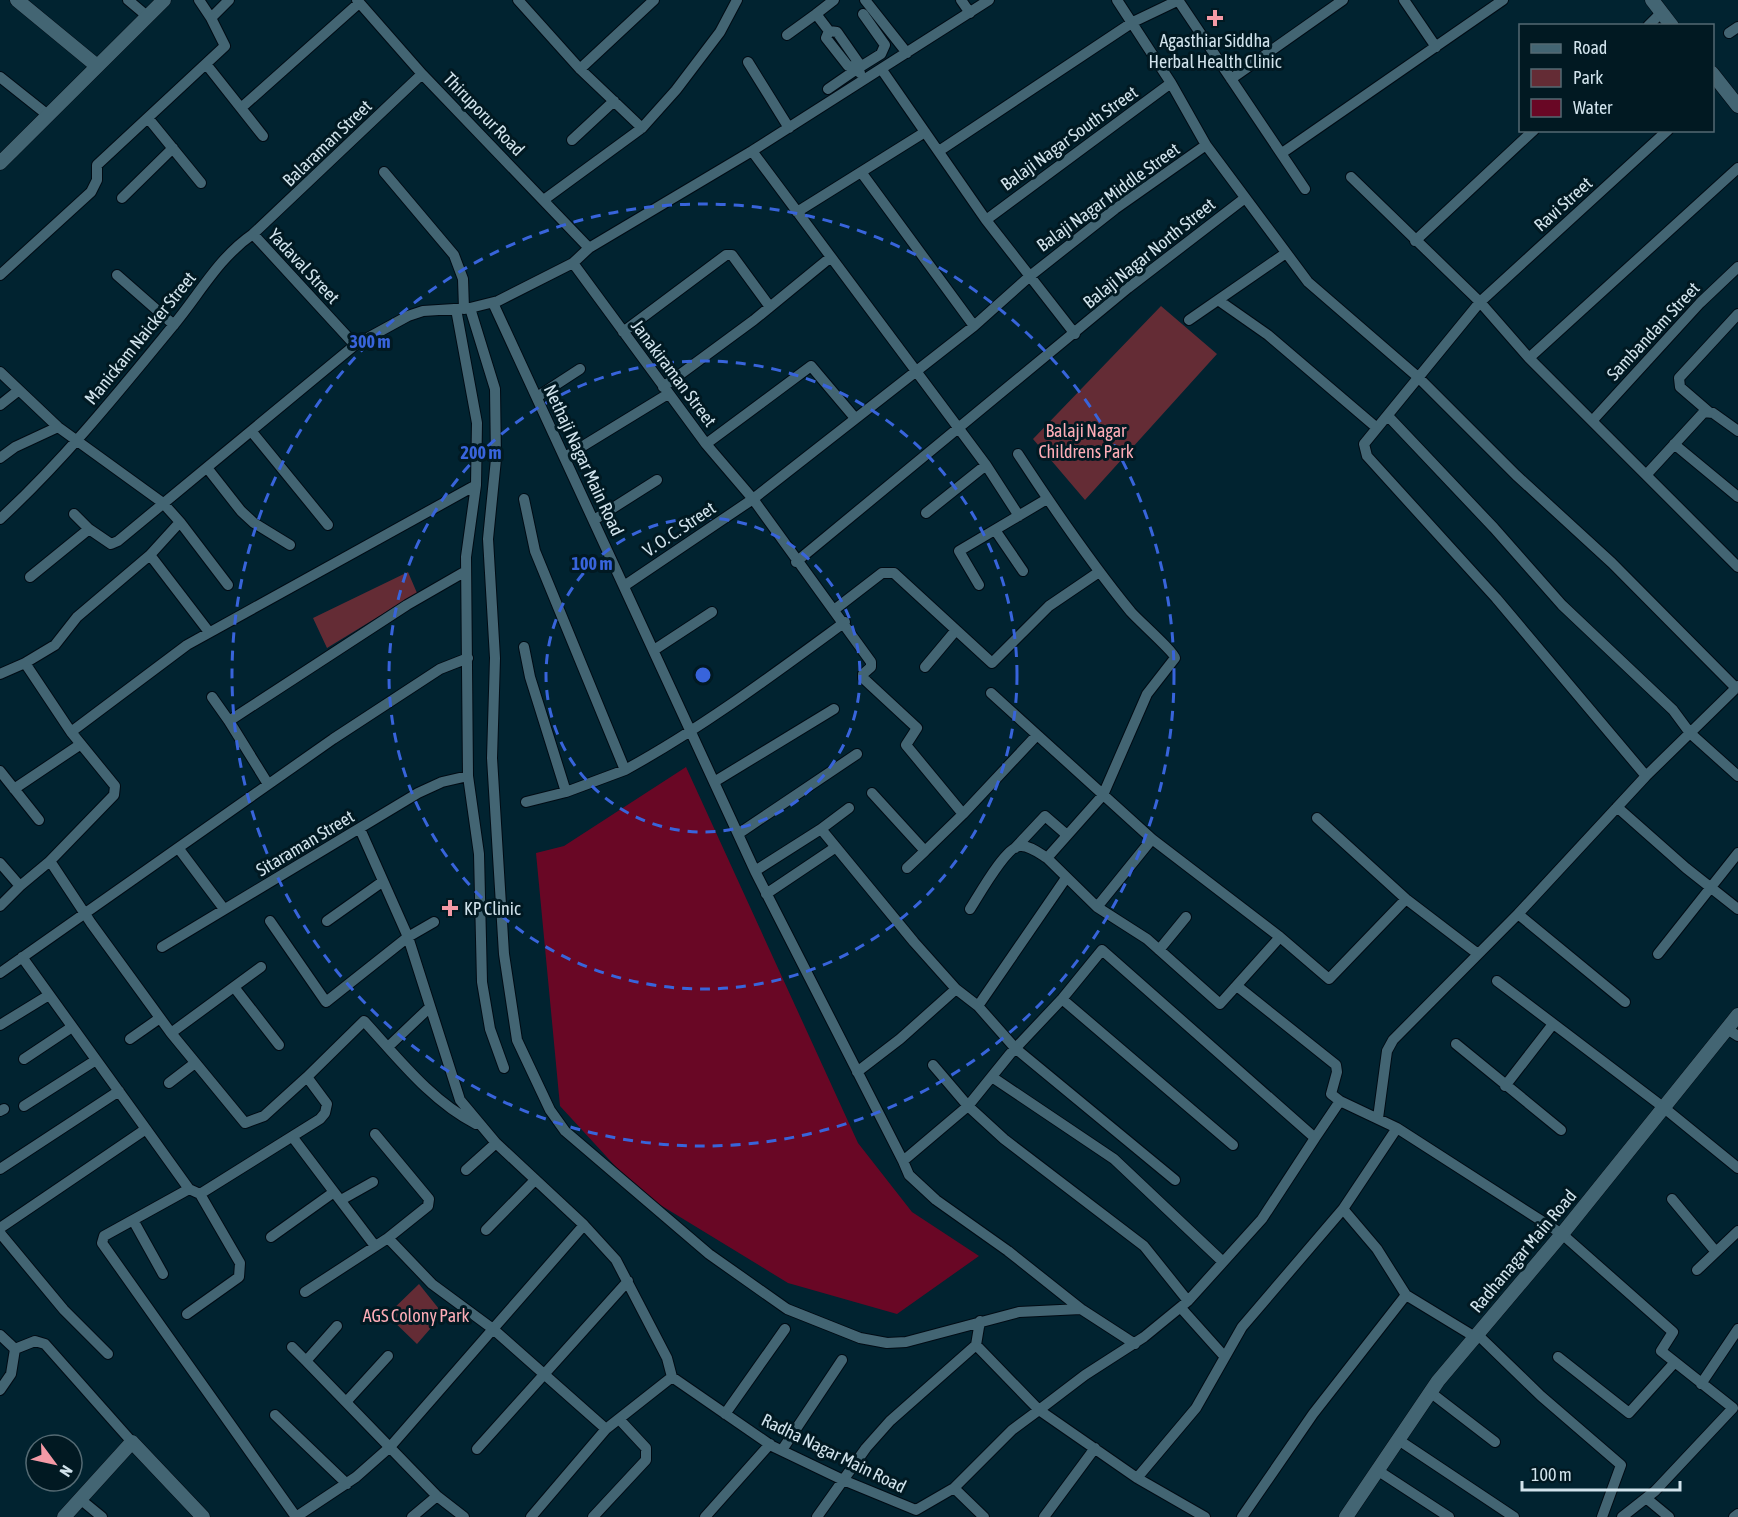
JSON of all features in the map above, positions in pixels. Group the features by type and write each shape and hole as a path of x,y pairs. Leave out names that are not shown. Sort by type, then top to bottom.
{"street":[{"path":"17,0 98,66"},
{"path":"128,0 147,16"},
{"path":"0,163 164,0"},
{"path":"0,275 91,192 97,180 97,165 225,46 199,0"},
{"path":"211,18 229,0"},
{"path":"580,69 654,0"},
{"path":"544,199 642,128 676,90 720,32 737,0"},
{"path":"787,35 834,0"},
{"path":"865,0 907,53"},
{"path":"961,0 970,13"},
{"path":"74,514 89,529 111,544 208,469 355,345 408,316 423,311 463,309 493,303 573,263 589,248 752,151 989,0"},
{"path":"1117,0 1171,83 1206,146 1308,282 1419,378 1516,475 1612,563 1737,687 1646,776 1518,914 1393,1040 1387,1052 1378,1118"},
{"path":"939,151 1133,22 1179,0 1305,189"},
{"path":"1231,79 1343,0"},
{"path":"1404,0 1436,47"},
{"path":"1282,153 1503,0"},
{"path":"1652,0 1670,24"},
{"path":"241,108 358,1"},
{"name":"Thiruporur Road","path":"358,1 422,74 589,248"},
{"path":"526,3 580,69 642,128"},
{"path":"816,14 829,31 837,32 858,60 857,68 865,80"},
{"path":"828,89 881,54 885,45 863,14"},
{"path":"1650,24 1661,14"},
{"path":"748,62 789,128"},
{"path":"206,64 263,136"},
{"path":"882,70 986,220 1075,334"},
{"name":"Balaraman Street","path":"253,234 422,74"},
{"path":"0,76 49,116"},
{"path":"1715,82 1738,106"},
{"name":"Balaji Nagar South Street","path":"986,220 1171,83"},
{"path":"572,140 614,101"},
{"path":"148,117 201,183"},
{"path":"797,212 925,132"},
{"path":"1415,241 1532,132"},
{"name":"Ravi Street","path":"1646,776 1496,598 1367,456 1364,444 1480,302 1666,132"},
{"name":"Balaji Nagar Middle Street","path":"915,370 974,326 1029,276 1115,209 1206,146"},
{"path":"122,198 173,148"},
{"path":"752,151 986,465 1019,516"},
{"path":"1529,358 1738,168"},
{"path":"384,172 454,255 463,279 463,309 477,423 476,485 466,571 468,776 479,854 482,982 490,1029 504,1068"},
{"path":"861,172 974,326"},
{"path":"1351,177 1480,302 1529,358 1738,567"},
{"name":"Balaji Nagar North Street","path":"796,562 1128,288 1245,198"},
{"name":"Yadaval Street","path":"225,257 253,234 355,345"},
{"path":"1189,320 1286,253"},
{"path":"623,332 723,257 732,255 770,307"},
{"name":"Manickam Naicker Street","path":"0,519 30,492 78,440 174,325 225,257"},
{"path":"565,457 665,390 831,257"},
{"name":"Janakiraman Street","path":"573,263 665,390 706,444 753,499 796,562 845,622 872,665 863,674 863,678 917,728 906,745 963,814"},
{"name":"Sambandam Street","path":"1593,420 1700,303 1738,267"},
{"path":"117,275 174,325"},
{"path":"1218,300 1268,335 1377,428"},
{"name":"Nethaji Nagar Main Road","path":"493,303 755,872 909,1174 936,1200 1008,1251 1081,1309 1135,1344"},
{"path":"463,309 495,389 495,459 488,539 495,658 492,758 504,954 517,1040 550,1110 581,1148 612,1170 709,1254 786,1309 860,1338 887,1343 906,1341 1019,1312 1081,1309"},
{"path":"1737,318 1679,378 1680,387 1709,412 1738,431"},
{"path":"706,444 811,366 855,418"},
{"path":"537,397 580,369"},
{"name":"V. O. C. Street","path":"624,586 753,499 915,370"},
{"path":"0,372 58,427 163,503 228,585"},
{"path":"0,405 19,390"},
{"path":"1647,474 1700,415 1709,412"},
{"path":"1388,416 1494,528 1562,605 1672,710 1690,733 1737,774"},
{"path":"0,458 15,447 58,427"},
{"path":"252,432 328,525"},
{"path":"1674,444 1738,496"},
{"path":"1018,454 1099,572 1146,630 1174,652 1175,658 1147,694 1103,795 1047,858"},
{"path":"926,513 986,465"},
{"path":"208,469 241,511 254,523 290,545"},
{"path":"594,520 657,480"},
{"path":"71,732 187,645 476,485"},
{"path":"524,499 536,551 549,589 567,625 625,770"},
{"path":"979,585 959,550 1047,499"},
{"path":"0,674 25,663 55,645 77,617 150,555 180,522"},
{"path":"30,577 89,529"},
{"path":"995,530 1023,571"},
{"path":"150,555 209,632"},
{"path":"229,721 407,605 466,571"},
{"path":"834,610 882,573 894,573 987,661 994,663 1049,606 1099,572"},
{"path":"654,650 712,612"},
{"path":"526,802 566,792 625,770 690,730 845,622"},
{"path":"926,667 956,630"},
{"path":"524,647 530,677 566,792"},
{"path":"0,973 179,849 268,784 440,669 468,658"},
{"path":"0,906 50,861 114,795 115,786 71,732 25,663"},
{"path":"991,693 1152,839 1280,937 1329,979 1406,899"},
{"path":"212,697 268,784"},
{"path":"714,782 834,709"},
{"path":"907,868 963,814 1037,735"},
{"path":"14,789 81,744"},
{"path":"738,834 857,754"},
{"path":"0,771 39,820"},
{"name":"Sitaraman Street","path":"162,947 424,790 468,776"},
{"path":"872,793 925,851"},
{"path":"1617,807 1710,888 1738,909"},
{"path":"755,872 849,808"},
{"path":"970,909 1003,860 1045,816 1067,835"},
{"path":"1317,818 1406,899 1478,954"},
{"path":"360,829 408,937 460,1100 496,1143 584,1225 616,1260 667,1358 672,1377 606,1429 531,1517"},
{"path":"821,829 956,989 978,1006 1016,1048 1175,1180"},
{"path":"1097,907 1152,839"},
{"path":"1015,848 1021,846 1030,848 1047,858 1097,907 1148,939 1218,1004 1223,1003 1280,937"},
{"path":"766,894 836,847"},
{"path":"179,849 224,909"},
{"path":"1658,954 1738,853"},
{"path":"50,861 84,913 171,1033 245,1123 264,1116 364,1021 436,1097 457,1114 480,1125"},
{"path":"0,863 20,886"},
{"path":"978,1006 1066,878"},
{"path":"327,921 382,882"},
{"path":"1518,914 1624,1002"},
{"path":"1159,950 1186,917"},
{"path":"270,921 327,1002 408,937 434,922"},
{"path":"903,1161 968,1106 1102,950 1315,1138"},
{"path":"22,957 189,1189 200,1194 240,1263 241,1272 238,1277 187,1314"},
{"path":"171,1033 261,967"},
{"path":"1497,981 1663,1107 1738,1168"},
{"path":"1237,986 1336,1065 1338,1072 1331,1094 1340,1101 1397,1128 1563,1234 1672,1332 1661,1351 1735,1410 1646,1498 1622,1517"},
{"path":"234,987 279,1045"},
{"path":"857,1072 900,1039 956,989"},
{"path":"0,1025 49,995"},
{"path":"1062,999 1233,1145"},
{"path":"388,1047 429,1008"},
{"name":"Radhanagar Main Road","path":"1350,1516 1397,1439 1430,1392 1563,1234 1663,1107 1732,1033 1738,1016"},
{"path":"130,1039 160,1018"},
{"path":"1505,1086 1553,1024"},
{"path":"24,1059 72,1027"},
{"path":"1456,1044 1561,1130"},
{"path":"24,1106 96,1060"},
{"path":"169,1083 195,1064"},
{"path":"933,1065 968,1106 1004,1138 1125,1229 1144,1246 1224,1356"},
{"path":"200,1194 294,1139 321,1119 327,1104 307,1077"},
{"path":"992,1077 1113,1159 1223,1262"},
{"path":"0,1169 119,1091"},
{"name":"Radha Nagar Main Road","path":"672,1377 770,1444 913,1514 954,1488 1012,1430 1085,1376 1135,1344 1184,1304 1262,1219 1340,1101"},
{"path":"1137,1478 1196,1408 1242,1327 1343,1209 1397,1128"},
{"path":"0,1228 146,1129"},
{"path":"305,1292 388,1238 428,1206 429,1199 375,1134"},
{"path":"294,1139 375,1246"},
{"path":"466,1170 496,1143"},
{"path":"486,1230 535,1180"},
{"path":"271,1237 337,1196 373,1182"},
{"path":"189,1189 104,1236 104,1247 296,1517 346,1484 390,1447 584,1225"},
{"path":"1672,1200 1716,1252"},
{"path":"1343,1209 1377,1249 1406,1295 1476,1336 1621,1465 1602,1517"},
{"path":"133,1220 163,1274"},
{"path":"1697,1270 1738,1231"},
{"path":"0,1233 64,1310 108,1354"},
{"path":"388,1238 432,1284 493,1329 606,1429"},
{"path":"477,1449 628,1281"},
{"path":"1242,1517 1313,1414 1406,1295"},
{"path":"817,1517 866,1448 890,1421 976,1345 980,1321"},
{"path":"306,1361 337,1326"},
{"path":"725,1414 785,1329"},
{"path":"1701,1384 1738,1329"},
{"path":"0,1335 15,1349"},
{"path":"15,1349 35,1341 45,1344 132,1442 203,1517"},
{"path":"976,1345 1038,1410 1137,1478 1205,1517"},
{"path":"292,1347 437,1496 464,1517"},
{"path":"0,1390 11,1374 15,1349"},
{"path":"346,1402 388,1356"},
{"path":"1558,1357 1629,1413 1675,1362"},
{"path":"782,1450 842,1360"},
{"path":"1430,1392 1495,1442"},
{"path":"275,1415 346,1484"},
{"path":"593,1517 646,1460 646,1448 619,1419"},
{"path":"1397,1439 1514,1517"},
{"path":"64,1517 132,1442"},
{"path":"705,1517 770,1444"},
{"path":"1044,1517 1095,1448"},
{"path":"1377,1470 1449,1517"},
{"path":"954,1488 984,1517"},
{"path":"412,1517 437,1496"},
{"path":"80,1498 102,1517"},
{"path":"1646,1498 1669,1517"},
{"path":"1734,1517 1738,1514"}],"green space":[{"name":"Balaji Nagar Childrens Park","path":"1161,306 1217,354 1085,500 1033,439"},
{"path":"408,572 417,593 327,648 313,618"},
{"name":"AGS Colony Park","path":"419,1284 443,1314 417,1344 387,1315"}],"water":[{"path":"686,767 858,1143 912,1212 979,1256 897,1314 788,1283 639,1192 560,1106 536,853 564,846"}],"place":[{"name":"Agasthiar Siddha Herbal Health Clinic","path":"1215,18"},
{"name":"KP Clinic","path":"450,908"}]}
